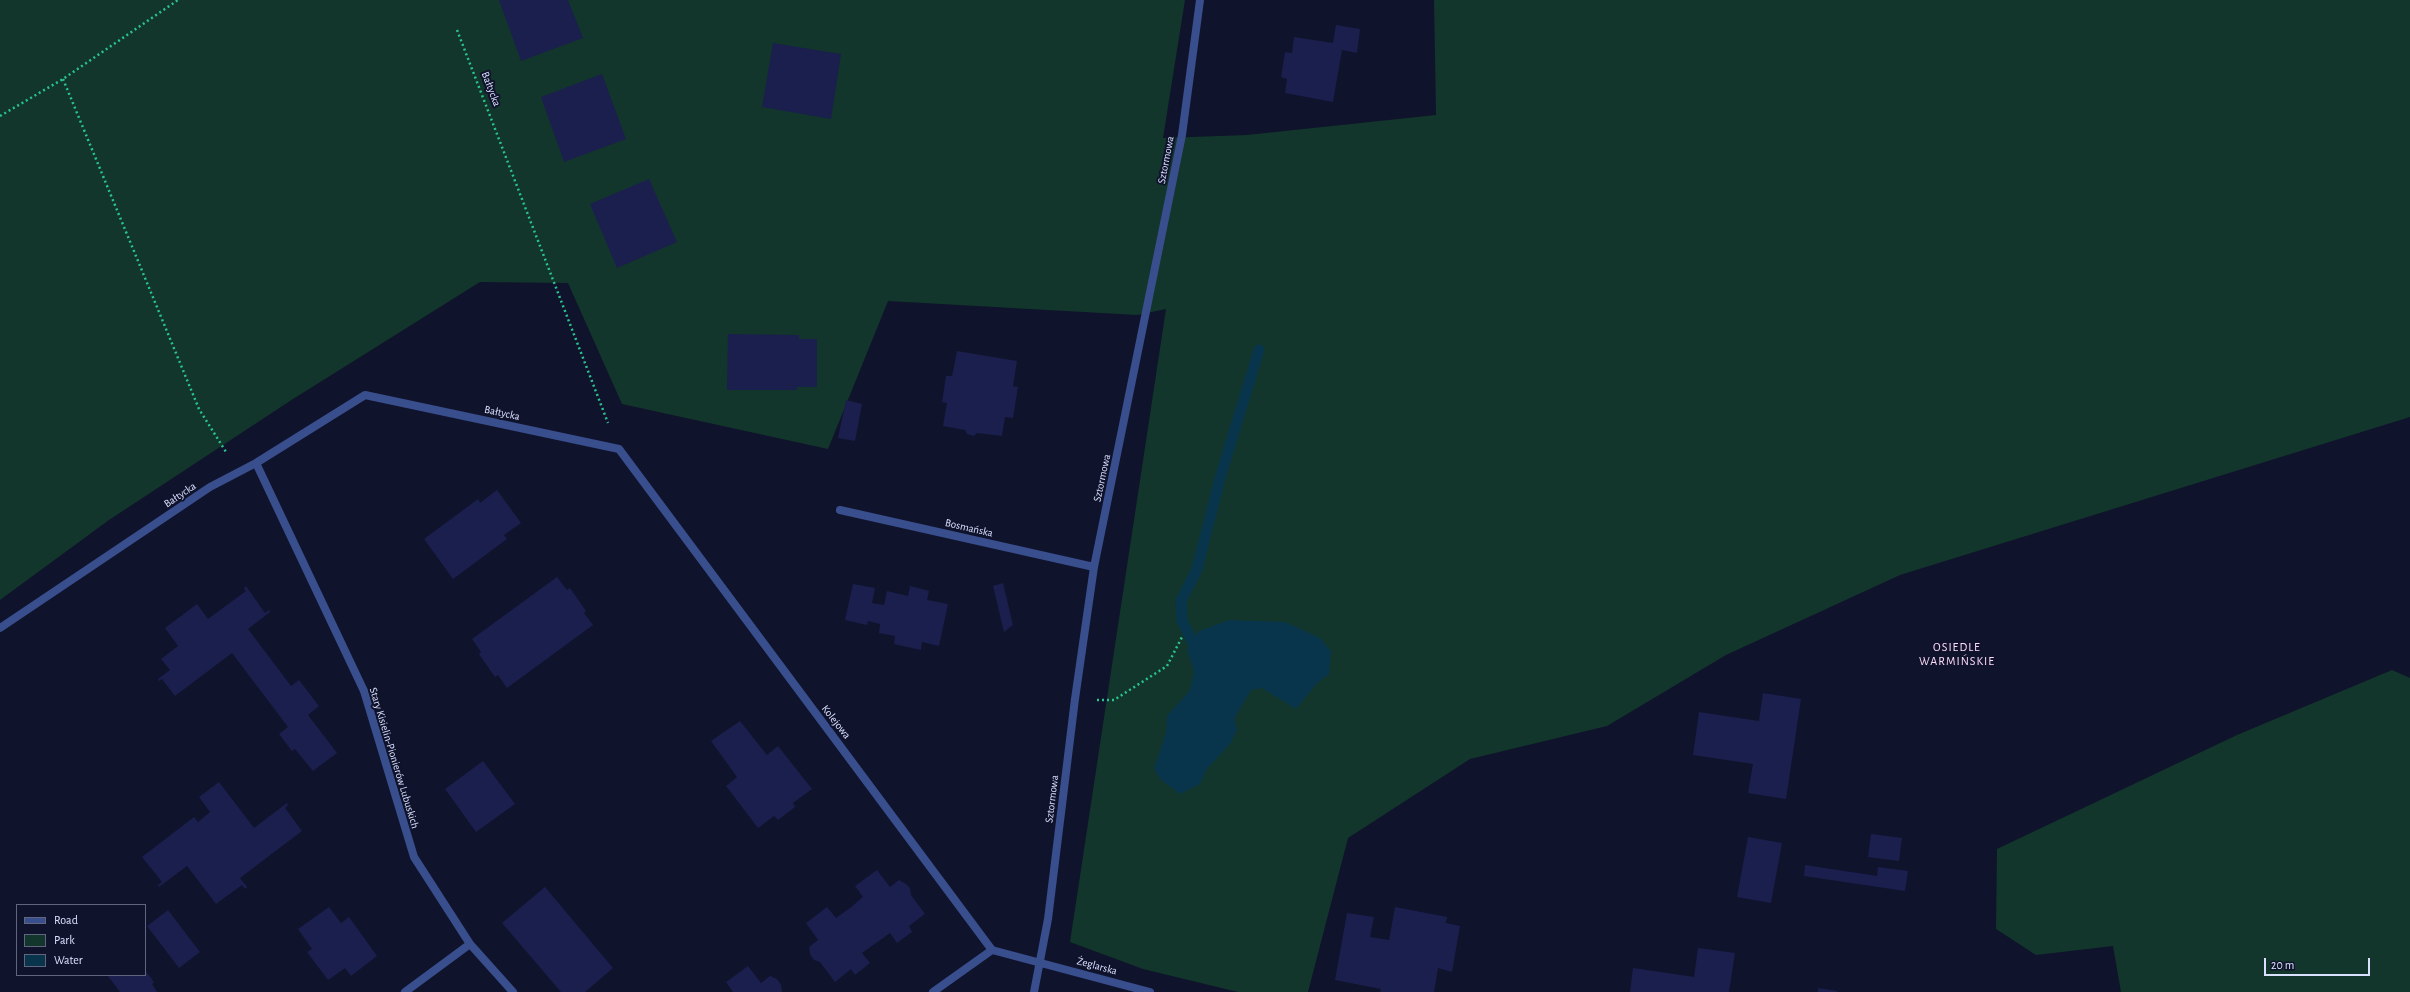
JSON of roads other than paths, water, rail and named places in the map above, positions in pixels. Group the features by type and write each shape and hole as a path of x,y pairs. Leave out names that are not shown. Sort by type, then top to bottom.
{"street":[{"name":"Sztormowa","path":"1039,962 1048,919 1075,700 1094,567 1182,135 1200,0"},
{"name":"Bałtycka","path":"0,628 210,487 256,463 365,395 619,449"},
{"name":"Kolejowa","path":"619,449 992,950"},
{"name":"Stary Kisielin-Pionierów Lubuskich","path":"256,463 364,691 414,857 470,944 513,992"},
{"name":"Bosmańska","path":"840,510 1094,567"},
{"path":"405,992 470,944"},
{"name":"Żeglarska","path":"992,950 1150,992"},
{"path":"933,992 992,950"},
{"path":"1034,992 1039,962"}],"water":[{"path":"1229,620 1285,622 1320,638 1331,651 1329,674 1317,683 1296,709 1262,688 1251,690 1234,719 1237,730 1230,744 1206,770 1200,784 1180,794 1160,779 1154,768 1166,733 1167,716 1190,690 1194,672 1187,649 1199,631"}],"waterway":[{"path":"1192,641 1182,621 1181,601 1197,569 1220,478 1259,350"}],"district":[{"name":"OSIEDLE WARMIŃSKIE","path":"1957,654"}]}
